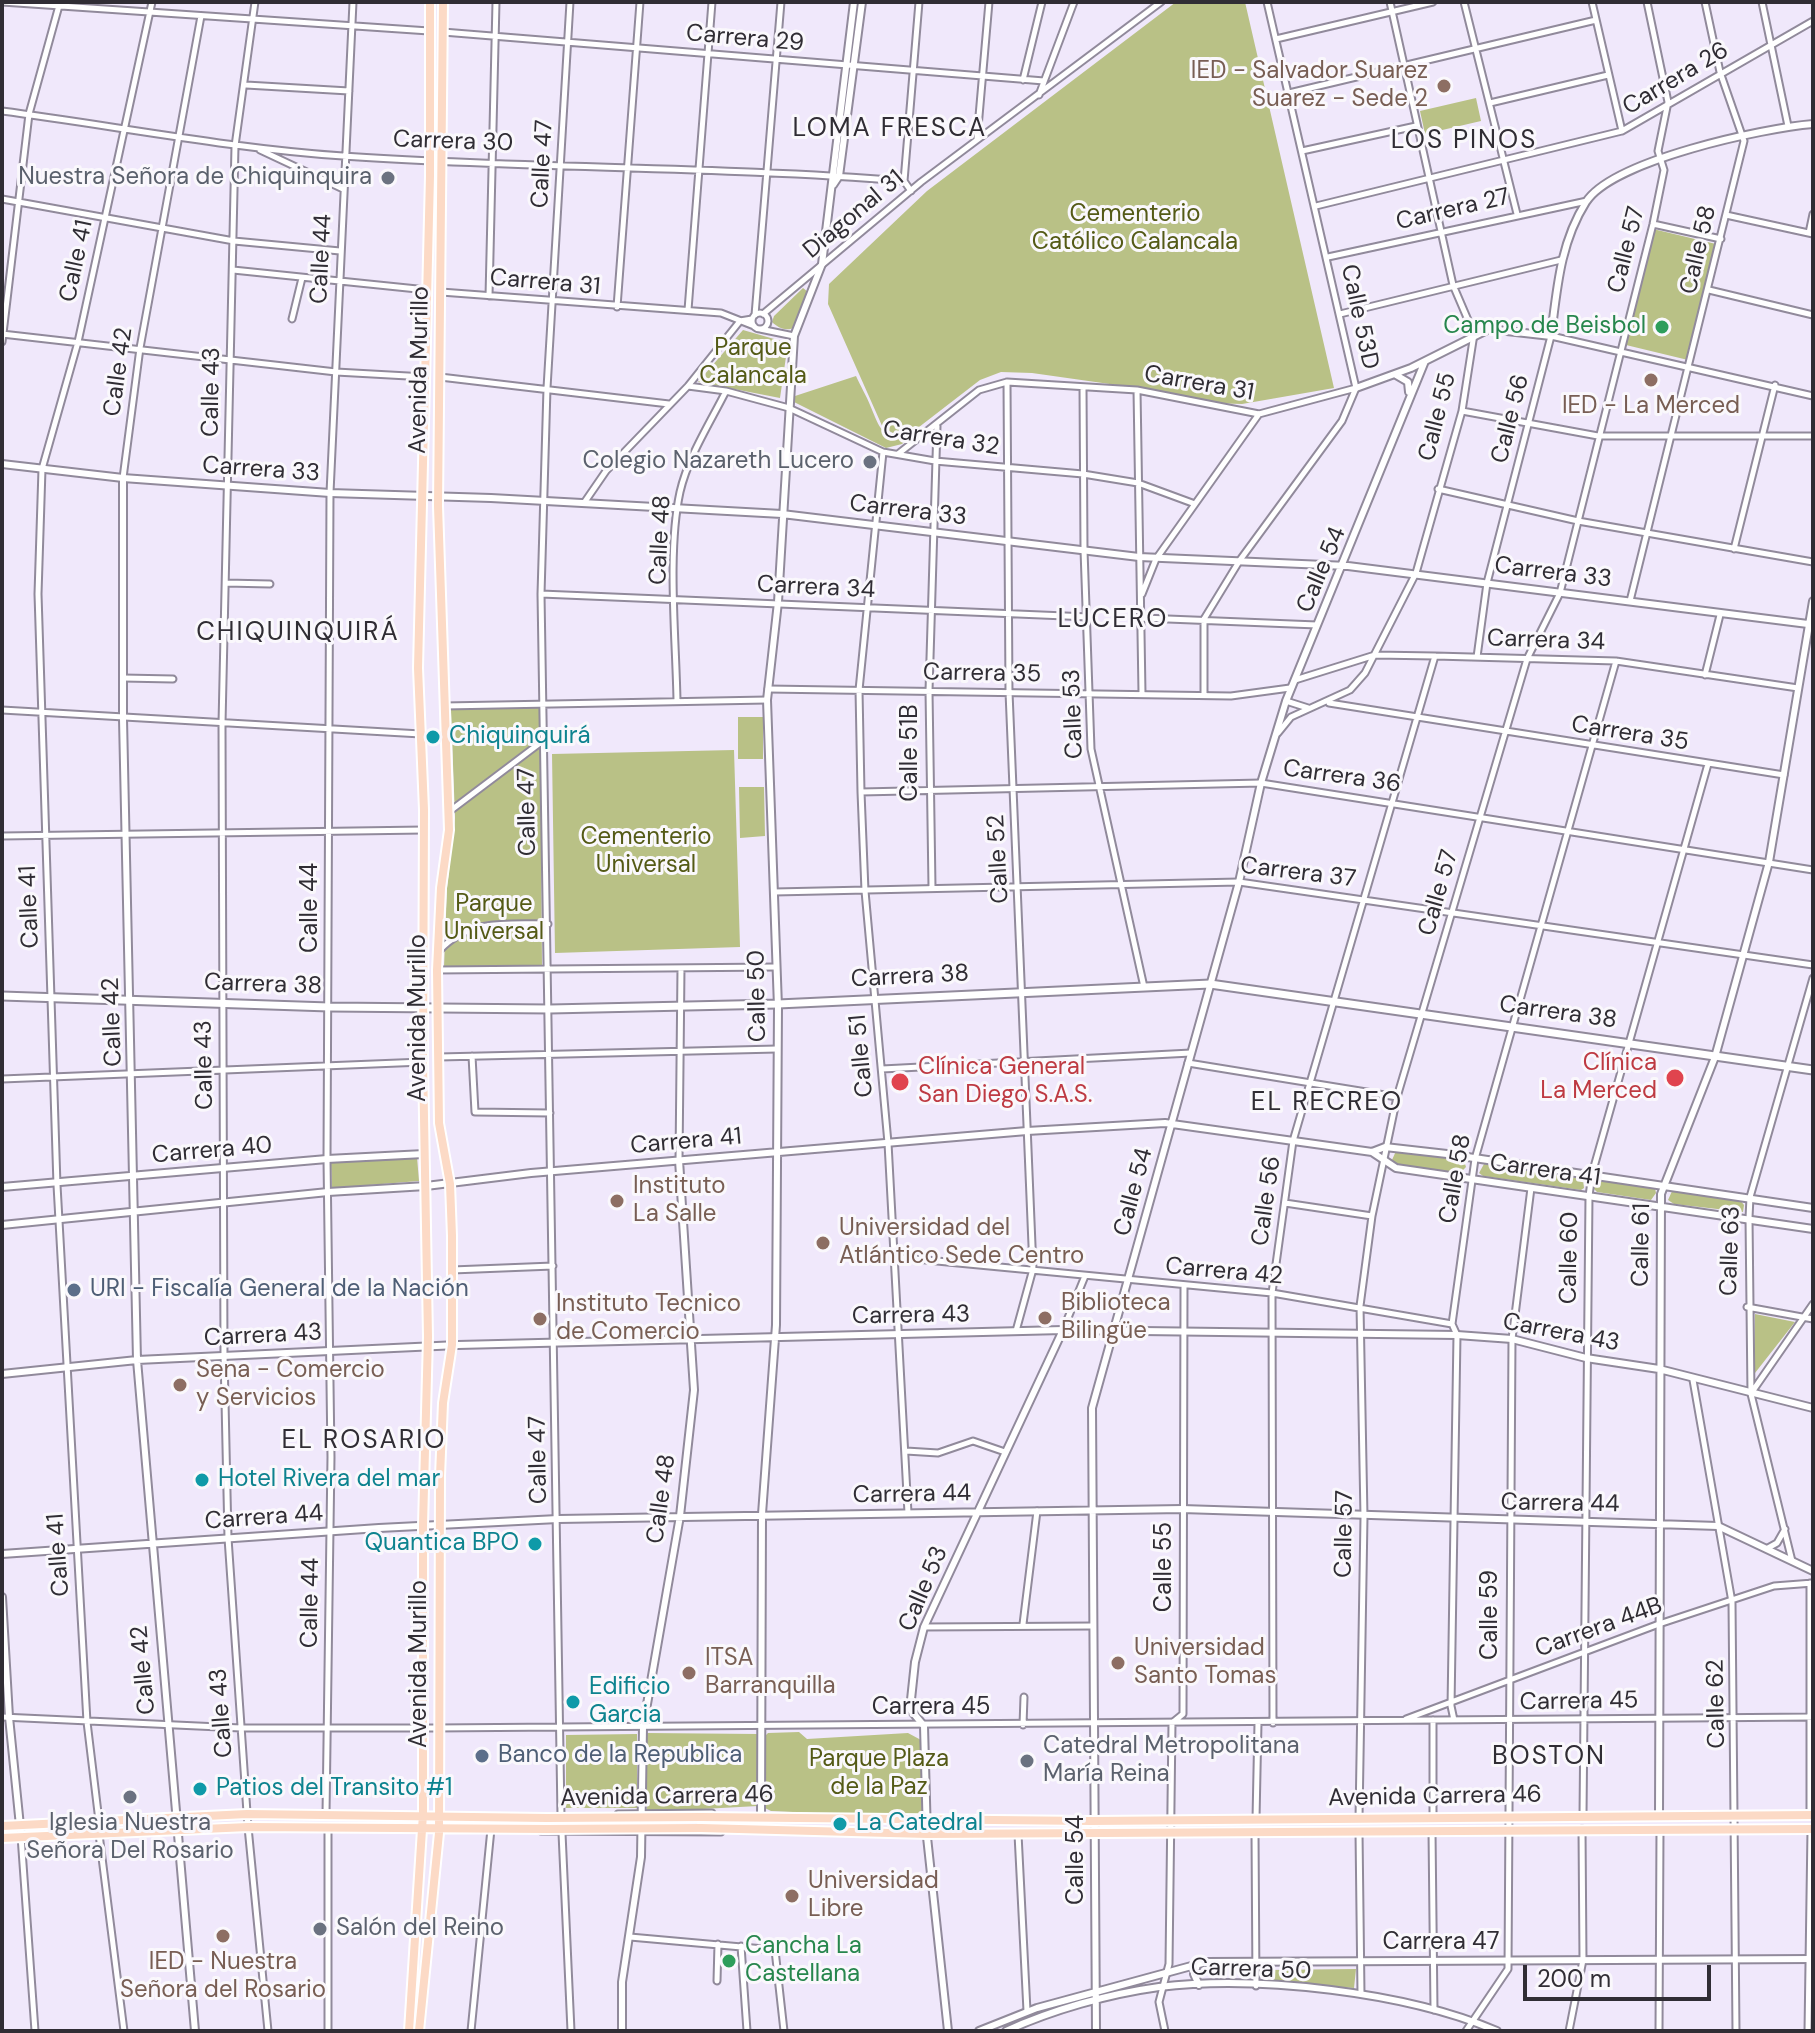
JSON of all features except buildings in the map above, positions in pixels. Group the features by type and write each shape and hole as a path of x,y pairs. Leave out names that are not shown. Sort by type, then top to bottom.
{"main road":[{"name":"Avenida Murillo","path":"409,2031 423,1829 423,1525 427,1347 424,830 418,668 428,290 430,2"},
{"name":"Avenida Murillo","path":"419,2031 439,1829 442,1414 452,1345 450,1184 439,1123 437,970 449,811 438,495 443,2"},
{"name":"Carrera 38","path":"2,996 329,1007 550,1009 778,1004 1210,984 1813,1070"},
{"path":"439,1800 453,1815"},
{"name":"Avenida Carrera 46","path":"2,1826 247,1814 543,1818 761,1815 1095,1821 1812,1815"},
{"name":"Avenida Carrera 46","path":"2,1838 248,1827 701,1828 927,1834 1812,1829"}],"street":[{"path":"2,2 430,31"},
{"name":"Calle 41","path":"99,1822 87,1722 58,1220 38,594 42,469 78,342 152,2"},
{"name":"Calle 43","path":"255,2 246,85 235,146 230,360 222,724 224,1355 228,1538 248,1827 268,2031"},
{"name":"Calle 44","path":"326,1814 330,1532 327,1159 330,493 353,2"},
{"path":"489,296 496,2"},
{"name":"Calle 47","path":"561,1815 541,594 547,388 570,2"},
{"path":"617,307 640,2"},
{"path":"688,310 712,2"},
{"path":"774,331 760,319 757,294 781,2"},
{"name":"Calle 50","path":"835,176 844,65 854,2"},
{"name":"Calle 50","path":"761,1815 762,1514 775,1338 778,1004 767,700 778,602 794,336 822,264 862,2"},
{"path":"911,191 904,181 919,2"},
{"path":"976,140 989,2"},
{"path":"1023,80 1042,2"},
{"path":"1038,97 1074,2"},
{"name":"Diagonal 31","path":"760,319 911,191 1161,2"},
{"name":"Calle 53D","path":"1204,619 1240,560 1342,421 1356,388 1267,2"},
{"path":"1390,2 1453,285 1474,334"},
{"path":"1276,39 1433,2"},
{"path":"1464,2 1517,214"},
{"path":"1592,2 1622,131"},
{"name":"Calle 57","path":"1359,1818 1364,1517 1360,1306 1372,1216 1397,1097 1527,659 1560,593 1653,224 1664,170 1658,147 1668,102 1647,2"},
{"path":"1705,2 1720,72 1743,133"},
{"path":"1762,2 1788,126"},
{"path":"2,342 29,114 59,5"},
{"name":"Calle 42","path":"195,2031 150,1543 137,1360 137,1212 123,719 123,478 140,348 201,16"},
{"path":"1289,93 1596,20"},
{"name":"Carrera 26","path":"1316,206 1622,131 1813,21"},
{"name":"Carrera 29","path":"442,32 1044,81"},
{"path":"1490,103 1608,75"},
{"path":"246,85 349,91"},
{"name":"Carrera 30","path":"2,111 235,146 345,156 766,172 904,181"},
{"name":"Carrera 27","path":"1328,257 1589,198 1660,160 1743,133 1813,124"},
{"path":"1302,151 1416,126"},
{"name":"Calle 58","path":"1630,601 1709,290 1743,133"},
{"path":"256,148 343,189"},
{"name":"Calle 56","path":"1477,657 1487,583 1551,336 1561,260 1589,198"},
{"path":"2,199 104,220 234,241 340,251"},
{"path":"1726,215 1811,233 1813,214"},
{"path":"1653,224 1721,239"},
{"path":"1340,314 1561,260"},
{"path":"233,270 428,290"},
{"path":"292,319 302,278"},
{"path":"803,282 810,285 813,293"},
{"path":"1709,290 1813,315"},
{"name":"Carrera 31","path":"441,292 721,313 742,321 760,319 774,331 794,336"},
{"path":"583,504 606,471 688,386 742,321"},
{"name":"Carrera 31","path":"897,455 979,390 1007,382 1137,390 1259,414 1394,375 1474,334 1493,329 1551,336"},
{"path":"2,334 336,372 426,377"},
{"name":"Calle 55","path":"1275,736 1291,717 1350,690 1375,655 1416,573 1462,411 1474,334"},
{"path":"1551,336 1813,396"},
{"name":"Calle 54","path":"1096,2031 1092,1408 1130,1281 1239,882 1261,783 1286,701 1425,361"},
{"path":"1394,375 1408,382 1409,396"},
{"path":"440,377 669,404"},
{"name":"Calle 52","path":"1007,382 1009,692 1033,1269 1016,1331"},
{"path":"1734,549 1775,385"},
{"name":"Carrera 32","path":"688,386 726,391 789,408 883,452 935,461 1083,474 1138,483 1195,504"},
{"name":"Calle 53","path":"1083,387 1084,550 1089,617 1091,749 1144,987"},
{"path":"1137,390 1142,693"},
{"name":"Calle 48","path":"677,701 675,598 678,510 686,472 726,391"},
{"path":"1462,411 1598,436 1813,436"},
{"path":"1142,595 1156,559 1259,414"},
{"name":"Calle 51B","path":"932,887 929,691 931,532 937,426"},
{"name":"Calle 51","path":"883,452 859,690 861,792 865,891 888,1143 908,1513"},
{"name":"Carrera 33","path":"2,464 123,478 330,493 438,495 782,514 1156,559 1344,565 1808,624"},
{"path":"1438,489 1578,521 1813,562"},
{"path":"226,583 270,584"},
{"name":"Carrera 34","path":"541,594 1089,617"},
{"name":"Calle 61","path":"1659,1815 1659,1206 1664,1183 1715,1057 1769,862 1813,601"},
{"path":"1705,675 1720,615"},
{"path":"1143,618 1318,625"},
{"path":"1204,619 1204,695"},
{"name":"Carrera 34","path":"1292,685 1375,655 1616,661 1799,688"},
{"name":"Calle 56","path":"1273,1723 1272,1293 1293,1141 1435,656"},
{"name":"Calle 58","path":"1452,1324 1475,1159 1616,661"},
{"path":"123,678 173,679"},
{"name":"Carrera 35","path":"768,689 1204,695 1258,694 1292,685"},
{"path":"443,706 767,700"},
{"path":"1286,701 1309,708"},
{"name":"Carrera 35","path":"1328,702 1418,719 1784,775"},
{"path":"2,710 421,734"},
{"path":"449,811 544,740"},
{"name":"Calle 60","path":"1583,1816 1589,1196 1592,1174 1708,764"},
{"name":"Carrera 36","path":"861,792 1097,784 1261,783 1813,870"},
{"path":"2,836 424,830"},
{"name":"Carrera 37","path":"774,892 1239,882 1813,965"},
{"path":"437,954 455,937 478,927 548,924"},
{"path":"437,970 776,967"},
{"name":"Calle 48","path":"622,2031 622,1982 643,1833 643,1727 680,1516 694,1390 679,1160 681,968"},
{"name":"Calle 63","path":"1792,1561 1751,1394 1747,1307 1749,1218 1750,1197 1813,978"},
{"path":"439,1057 777,1049"},
{"path":"882,1069 1191,1053"},
{"path":"472,1056 475,1112 550,1113"},
{"path":"2,1079 423,1062"},
{"path":"1188,1063 1397,1097"},
{"name":"Carrera 41","path":"2,1225 679,1160 1027,1131 1171,1123 1372,1152 1385,1147 1664,1183 1813,1208"},
{"name":"Carrera 41","path":"1372,1152 1396,1168 1813,1229"},
{"name":"Carrera 40","path":"2,1187 57,1185 134,1175 327,1159 424,1154"},
{"name":"Calle 59","path":"1466,2031 1508,1969 1512,1339 1531,1188"},
{"path":"1285,1203 1372,1216"},
{"name":"Carrera 42","path":"895,1257 1272,1293 1452,1324"},
{"path":"452,1270 553,1266"},
{"name":"Calle 53","path":"948,2031 927,1834 924,1726 912,1715 910,1705 924,1627 1063,1330 1085,1276"},
{"name":"Calle 55","path":"1165,2031 1159,2002 1168,1972 1172,1723 1183,1716 1184,1286"},
{"path":"1751,1394 1813,1304"},
{"path":"1747,1307 1813,1319"},
{"path":"1452,1324 1457,1335 1451,1702 1454,1720"},
{"name":"Carrera 43","path":"2,1374 137,1360 452,1345 554,1345 1063,1330 1183,1334 1457,1335 1512,1339 1586,1358 1659,1369 1813,1408"},
{"name":"Calle 62","path":"1693,1380 1732,1602 1736,2031"},
{"path":"906,1451 938,1453 973,1441 1005,1452"},
{"name":"Carrera 44","path":"2,1554 423,1525 558,1519 1182,1509 1718,1526 1813,1569"},
{"path":"1023,1624 1037,1510"},
{"path":"1768,1548 1777,1543 1785,1528"},
{"path":"1811,1583 1812,1815"},
{"name":"Carrera 44B","path":"1402,1721 1659,1624 1774,1586 1811,1583"},
{"path":"2,1597 5,1717 20,1825 35,2031"},
{"path":"924,1627 1023,1624 1093,1626"},
{"path":"1023,1725 1024,1697"},
{"name":"Carrera 45","path":"5,1717 241,1728 1359,1723 1811,1717"},
{"path":"1433,1720 1433,1817"},
{"path":"1256,1819 1258,1723"},
{"path":"543,1818 643,1813 737,1815"},
{"path":"328,1828 328,2031"},
{"path":"471,2031 491,1829"},
{"path":"543,1829 544,1833 714,1833 738,1829"},
{"path":"1569,2031 1583,1960 1582,1829"},
{"path":"1659,2031 1660,1829"},
{"path":"1808,2031 1812,1829"},
{"path":"1255,1831 1256,1986"},
{"path":"1359,1831 1361,1994"},
{"path":"1432,1831 1434,2011"},
{"path":"99,1833 124,2031"},
{"path":"562,1833 571,2031"},
{"path":"1018,1833 1027,2011"},
{"path":"630,1937 775,1950 784,2031"},
{"path":"717,1981 718,1944"},
{"path":"741,1946 747,2031"},
{"name":"Carrera 47","path":"1168,1972 1198,1962 1811,1959"},
{"path":"1198,1962 1194,1974 1199,1985"},
{"name":"Carrera 50","path":"979,2031 1027,2011 1168,1972"},
{"name":"Carrera 50","path":"1006,2031 1045,2015 1095,2002 1161,1987 1199,1985 1361,1994 1474,2021 1497,2031"}],"green space":[{"name":"Cementerio Católico Calancala","path":"1176,2 1245,2 1334,388 1242,404 1210,403 1173,393 1032,373 1001,372 980,380 910,434 895,434 883,428 828,304 829,284 927,191"},
{"path":"1476,98 1481,121 1425,134 1420,111"},
{"path":"1653,229 1716,244 1688,360 1626,345"},
{"name":"Parque Calancala","path":"803,288 808,292 795,327 786,329 774,324 774,316"},
{"name":"Parque Calancala","path":"743,330 788,343 780,398 698,382"},
{"name":"Parque Calancala","path":"856,376 882,430 892,436 909,437 902,444 886,448 794,402 795,396"},
{"name":"Parque Universal","path":"540,707 542,966 444,967 447,888 455,818 451,710"},
{"path":"738,717 763,717 763,759 738,759"},
{"name":"Cementerio Universal","path":"734,750 740,947 555,953 552,754"},
{"path":"739,787 764,787 765,836 740,838"},
{"path":"1396,1151 1464,1161 1466,1167 1460,1173 1397,1164 1392,1160"},
{"path":"417,1157 419,1181 332,1188 331,1162"},
{"path":"1484,1164 1583,1179 1584,1188 1483,1176 1479,1173"},
{"path":"1599,1180 1655,1188 1656,1193 1651,1200 1597,1192 1593,1188"},
{"path":"1673,1189 1740,1200 1744,1205 1743,1212 1674,1204 1668,1200"},
{"path":"1755,1314 1795,1322 1755,1373 1754,1371"},
{"name":"Parque Plaza de la Paz","path":"799,1732 807,1739 908,1733 921,1740 922,1818 771,1811 765,1808 764,1737 768,1733"},
{"name":"Parque Plaza de la Paz","path":"646,1733 758,1734 758,1806 647,1812"},
{"path":"637,1734 637,1808 566,1808 566,1735"},
{"path":"1356,1969 1354,1988 1263,1982 1263,1970"}],"place":[{"name":"IED - Salvador Suarez Suarez - Sede 2","path":"1444,86"},
{"name":"Nuestra Señora de Chiquinquira","path":"388,178"},
{"name":"Campo de Beisbol","path":"1662,327"},
{"name":"IED - La Merced","path":"1651,380"},
{"name":"Colegio Nazareth Lucero","path":"870,462"},
{"name":"Chiquinquirá","path":"433,737"},
{"name":"Clínica La Merced","path":"1675,1078"},
{"name":"Clínica General San Diego S.A.S.","path":"900,1082"},
{"name":"Instituto La Salle","path":"617,1201"},
{"name":"Universidad del Atlántico Sede Centro","path":"823,1243"},
{"name":"URI - Fiscalía General de la Nación","path":"74,1290"},
{"name":"Biblioteca Bilingüe","path":"1045,1318"},
{"name":"Instituto Tecnico de Comercio","path":"540,1319"},
{"name":"Sena - Comercio y Servicios","path":"180,1385"},
{"name":"Hotel Rivera del mar","path":"202,1480"},
{"name":"Quantica BPO","path":"535,1544"},
{"name":"Universidad Santo Tomas","path":"1118,1663"},
{"name":"ITSA Barranquilla","path":"689,1673"},
{"name":"Edificio Garcia","path":"573,1702"},
{"name":"Banco de la Republica","path":"482,1756"},
{"name":"Catedral Metropolitana María Reina","path":"1027,1761"},
{"name":"Patios del Transito #1","path":"200,1789"},
{"name":"Iglesia Nuestra Señora Del Rosario","path":"130,1797"},
{"name":"La Catedral","path":"840,1824"},
{"name":"Universidad Libre","path":"792,1896"},
{"name":"Salón del Reino","path":"320,1929"},
{"name":"IED - Nuestra Señora del Rosario","path":"223,1936"},
{"name":"Cancha La Castellana","path":"729,1961"}],"district":[{"name":"LOMA FRESCA","path":"890,129"},
{"name":"LOS PINOS","path":"1464,141"},
{"name":"LUCERO","path":"1113,620"},
{"name":"CHIQUINQUIRÁ","path":"298,633"},
{"name":"EL RECREO","path":"1327,1103"},
{"name":"EL ROSARIO","path":"364,1441"},
{"name":"BOSTON","path":"1549,1757"}]}
